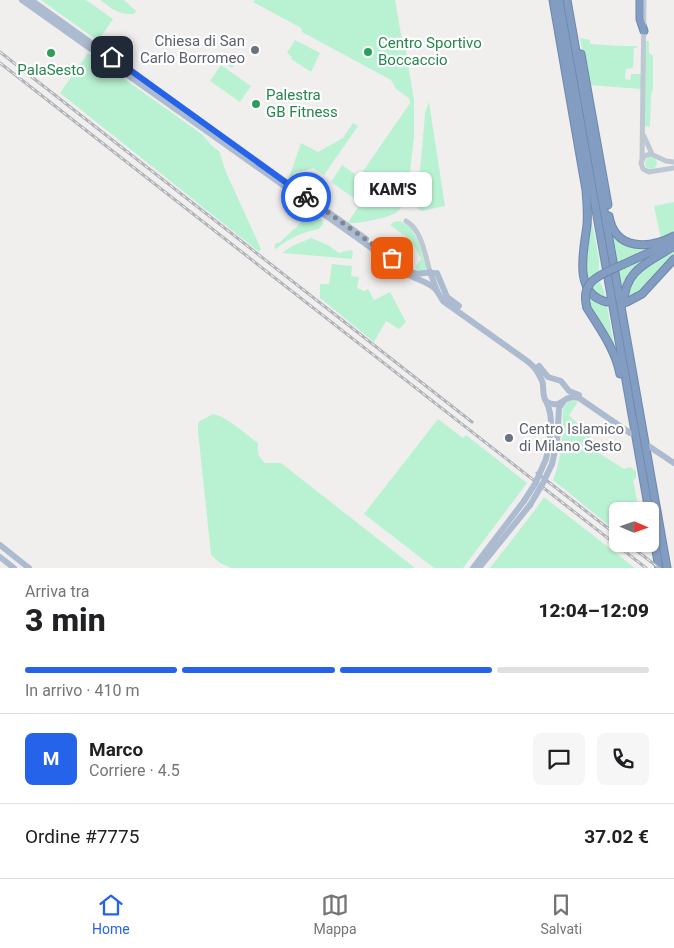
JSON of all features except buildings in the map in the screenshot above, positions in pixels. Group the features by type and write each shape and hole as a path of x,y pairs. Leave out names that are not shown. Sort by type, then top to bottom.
{"highway":[{"path":"553,0 586,190 587,212 583,276 592,293 598,299 607,302"},
{"path":"559,0 647,502"},
{"path":"567,0 667,568"},
{"path":"572,0 610,222 621,239 627,242 642,245 655,244 674,236"},
{"path":"640,0 640,19 644,30"},
{"path":"630,402 625,393 618,362 587,308 585,295 588,285 595,278 674,240"},
{"path":"639,409 640,392 624,309 624,294 631,275 643,265 674,246"},
{"path":"627,302 642,294 674,259"},
{"path":"656,552 659,567"}],"main road":[{"path":"22,0 410,276 427,282 434,287 443,301 535,368 543,384 543,395 550,410 551,418 550,441 546,459 527,503 479,568"},
{"path":"31,0 410,271 418,274 432,272"},
{"path":"410,276 419,278 432,272"},
{"path":"432,272 437,291"},
{"path":"432,272 444,296 525,354 537,364 548,378 563,383 570,392 592,402 629,431 581,399 572,397 555,404 550,404 546,400"},
{"path":"543,390 547,382 556,380"},
{"path":"473,568 543,483 552,464 558,438 558,410 567,394 566,388"},
{"path":"650,447 674,463"},
{"path":"0,545 29,568"},
{"path":"0,557 14,568"}],"street":[{"path":"644,0 642,166 644,170 651,173 674,168"},
{"path":"642,132 647,144 660,161 656,171"},
{"path":"642,160 646,155 655,155 668,162 674,162"},
{"path":"406,221 413,226 421,241 432,272"}],"green space":[{"path":"41,0 86,0 113,19 98,41"},
{"path":"100,0 124,0 136,11 134,14 120,12 112,9"},
{"path":"255,0 395,0 414,100 414,137 407,199 394,214 366,222 348,222 361,203 331,182 342,165 359,177 410,103 409,98 396,89 391,80 302,32 301,28 253,2"},
{"path":"580,38 590,40 590,44 637,46 637,48 634,48 633,68 626,69 625,79 630,80 631,74 641,74 641,89 589,85"},
{"path":"295,40 320,53 311,72 291,59 292,57 287,53"},
{"path":"645,41 649,41 649,53 653,56 650,127 644,126"},
{"path":"88,53 203,135 219,151 226,172 261,249 259,252 60,93"},
{"path":"224,53 236,62 232,68 220,60"},
{"path":"221,65 251,86 240,102 210,81"},
{"path":"429,102 445,206 421,211 417,208 425,113"},
{"path":"353,123 358,126 324,175 313,168 294,173 292,180 289,178 301,143 318,152 343,138"},
{"path":"653,157 656,158 656,168 649,169 646,168 645,161 646,158"},
{"path":"674,202 674,234 661,239 654,206"},
{"path":"590,211 599,260 599,280 606,299 590,288 584,268"},
{"path":"310,212 322,220 323,224 319,229 296,236 276,249 274,247 276,243 279,243 295,229"},
{"path":"400,221 410,227 418,240 426,265 425,270 422,272 415,268 421,259 411,240 390,225 393,222"},
{"path":"610,228 615,237 620,240 674,243 646,261 621,293"},
{"path":"311,238 328,245 339,253 351,250 353,252 352,259 282,253 292,246"},
{"path":"674,249 674,256 641,291 626,300 632,280 642,270"},
{"path":"332,264 352,266 351,276 359,277 357,288 364,291 368,289 374,300 390,292 406,322 399,329 386,321 374,342 320,298 320,284 329,284"},
{"path":"588,292 596,300 607,306 615,351 589,308"},
{"path":"570,400 578,402 569,415 590,436 591,445 594,450 624,469 630,467 636,471 636,478 633,480 637,502 609,502 609,526 553,480 561,447 563,410"},
{"path":"213,414 230,422 258,443 258,454 265,463 281,463 415,568 231,568 220,563 211,555 198,431 198,423"},
{"path":"438,419 463,438 466,435 527,483 463,568 434,568 364,514"},
{"path":"544,497 609,548 609,552 614,552 635,568 490,568"}],"railway":[{"path":"0,52 472,422"},
{"path":"0,63 646,568"},
{"path":"537,473 609,529"},
{"path":"638,552 659,568"}],"way so far":[{"path":"306,197 392,258"}],"place":[{"name":"Chiesa di San Carlo Borromeo","path":"255,50"},
{"name":"Centro Sportivo Boccaccio","path":"368,52"},
{"name":"PalaSesto","path":"51,53"},
{"name":"Palestra GB Fitness","path":"256,104"},
{"name":"KAM'S","path":"392,258"},
{"name":"Centro Islamico di Milano Sesto","path":"509,438"}],"route":[{"path":"112,57 306,197"}]}
